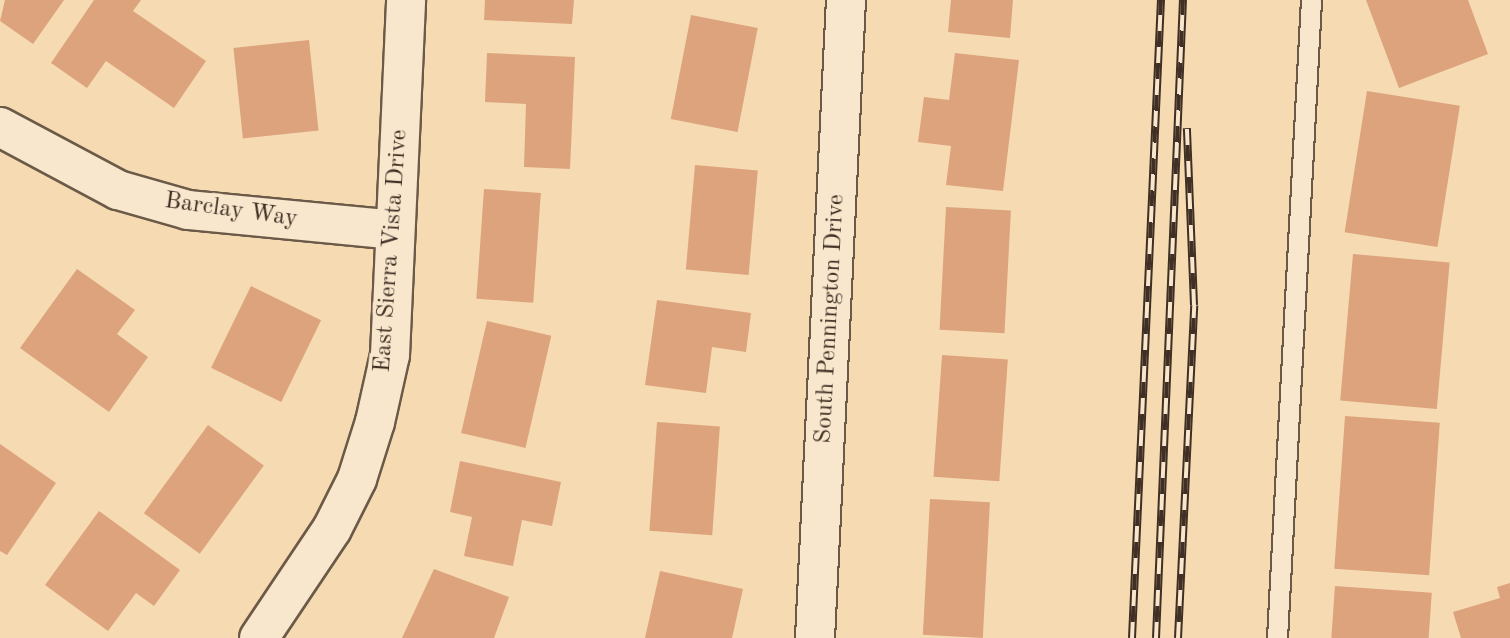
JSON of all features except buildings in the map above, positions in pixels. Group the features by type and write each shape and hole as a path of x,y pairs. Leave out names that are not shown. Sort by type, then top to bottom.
{"street":[{"name":"East Sierra Vista Drive","path":"259,638 358,479 390,355 406,0"},
{"name":"South Pennington Drive","path":"816,638 846,0"},
{"name":"Barclay Way","path":"0,127 118,190 188,210 395,230"}],"lane":[{"path":"1277,638 1311,0"}],"railway":[{"path":"1132,638 1161,0"},
{"path":"1156,638 1183,0"},
{"path":"1178,638 1194,305 1187,128"}]}
